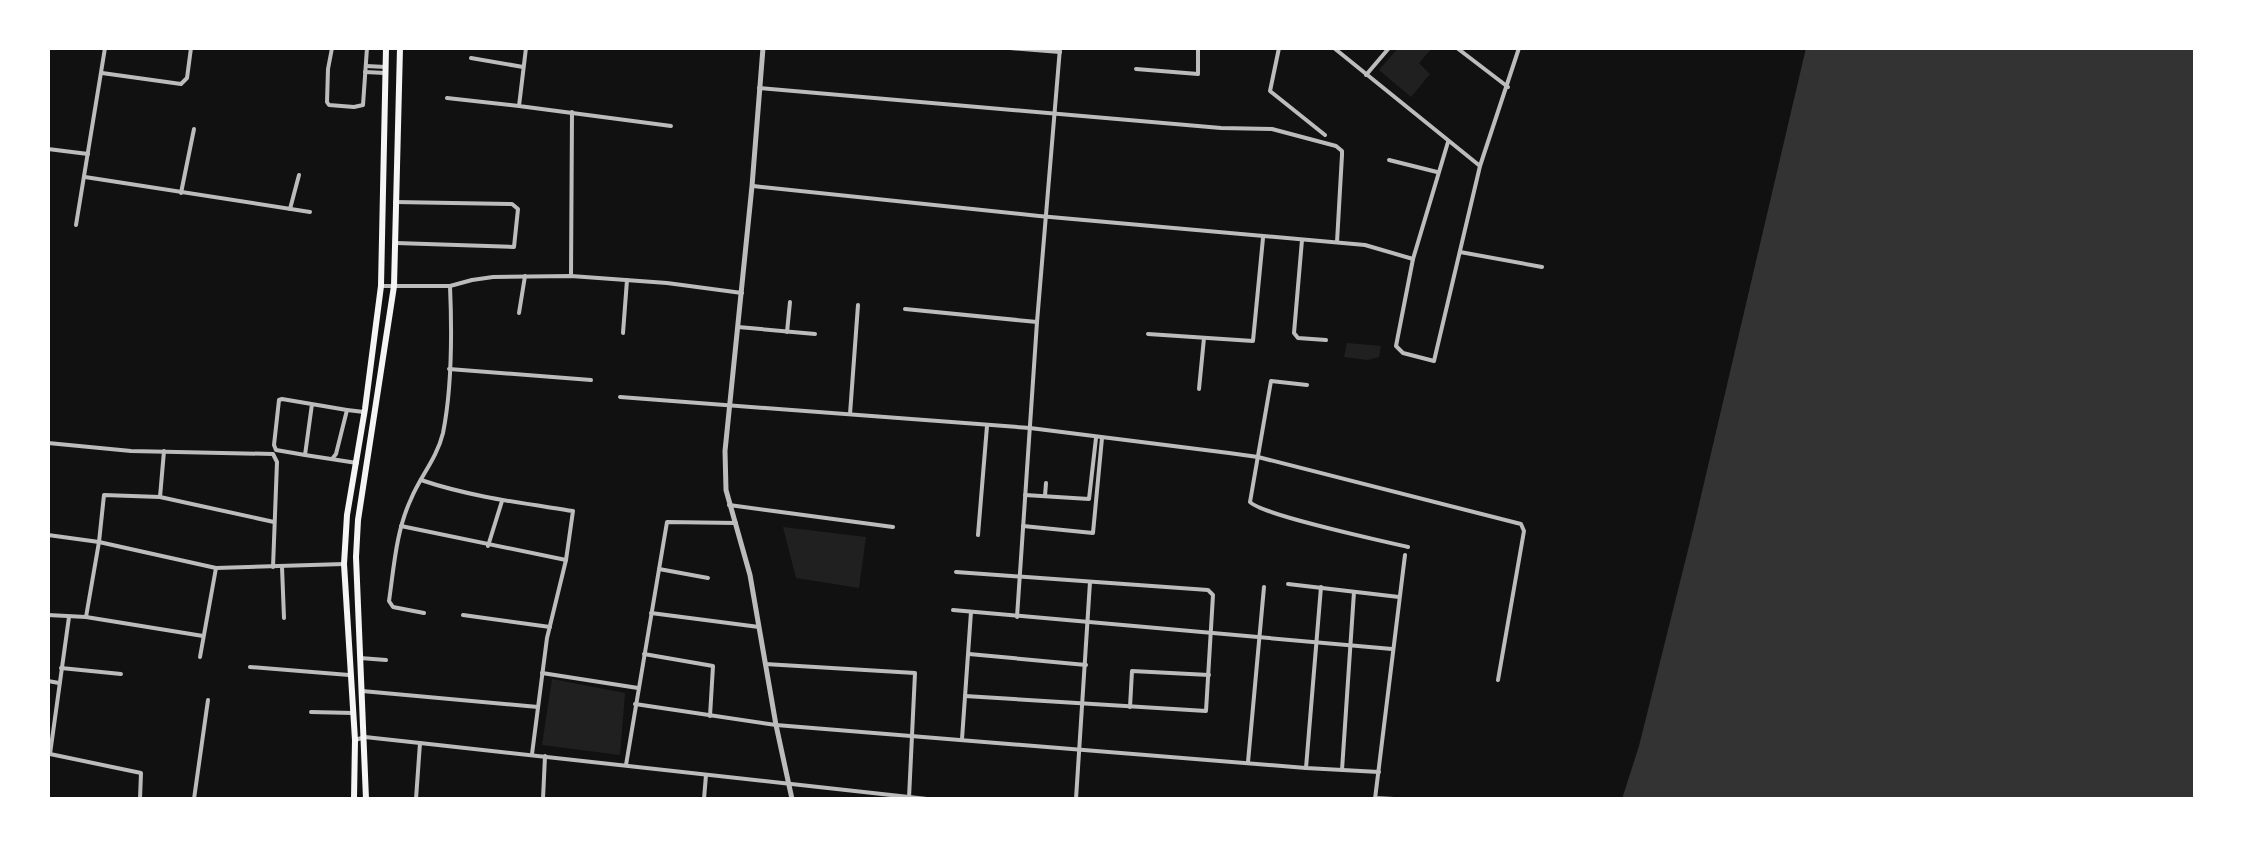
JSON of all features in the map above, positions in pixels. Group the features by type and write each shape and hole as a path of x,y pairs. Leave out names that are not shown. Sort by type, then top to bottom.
{"main road":[{"path":"354,799 355,740 344,564 347,515 365,412 381,286 386,48"},
{"path":"366,799 356,584 358,520 394,286 400,48"}],"street":[{"path":"76,225 105,48"},
{"path":"102,73 175,84 184,82 191,48"},
{"path":"332,48 327,102 329,105 354,107 363,105 367,48"},
{"path":"519,106 526,48"},
{"path":"763,48 725,451 726,490 759,627 792,799"},
{"path":"1010,48 1060,50 1017,617"},
{"path":"1136,69 1198,74 1198,48"},
{"path":"1279,48 1270,91 1325,135"},
{"path":"1334,48 1480,166"},
{"path":"1366,75 1389,48"},
{"path":"1457,48 1508,87"},
{"path":"1448,142 1413,259 1396,346 1403,353 1434,361 1480,166 1519,48"},
{"path":"471,58 523,67"},
{"path":"366,69 386,70"},
{"path":"759,88 1221,128 1272,129 1336,146 1342,151 1337,242"},
{"path":"447,98 671,126"},
{"path":"571,276 572,112"},
{"path":"181,193 194,129"},
{"path":"48,149 88,154"},
{"path":"1389,160 1438,173"},
{"path":"290,209 299,175"},
{"path":"85,177 310,212"},
{"path":"752,186 1365,245 1413,259"},
{"path":"394,243 510,248 515,245 518,209 512,204 395,202"},
{"path":"1148,334 1253,341 1263,237"},
{"path":"1302,240 1294,333 1298,338 1326,340"},
{"path":"1460,252 1542,267"},
{"path":"519,313 525,276"},
{"path":"381,286 450,286 472,280 571,276 742,293"},
{"path":"623,333 627,280"},
{"path":"424,613 390,605 401,526 442,435 449,369 450,286"},
{"path":"787,332 790,302"},
{"path":"850,414 858,305"},
{"path":"905,309 1037,322"},
{"path":"738,327 815,334"},
{"path":"1199,389 1204,338"},
{"path":"449,369 591,380"},
{"path":"1307,385 1272,379 1250,499 1255,507 1408,547"},
{"path":"620,397 1030,428 1258,457 1517,523 1523,527 1498,680"},
{"path":"357,463 276,450 278,402 282,399 365,412"},
{"path":"305,455 312,404"},
{"path":"332,459 347,410"},
{"path":"978,535 987,426"},
{"path":"1025,495 1089,499 1099,437"},
{"path":"1023,526 1093,533 1099,437"},
{"path":"48,443 131,451 270,453 276,456 273,567"},
{"path":"160,497 164,451"},
{"path":"421,480 452,490 502,501 570,510 574,514 550,627 532,754"},
{"path":"1045,496 1046,483"},
{"path":"86,617 99,542 102,495 160,497 274,522"},
{"path":"488,546 502,501"},
{"path":"729,505 893,527"},
{"path":"626,765 668,521 736,523"},
{"path":"401,526 566,560"},
{"path":"48,535 99,542 216,568 344,564"},
{"path":"1394,799 1375,798 1405,555"},
{"path":"282,567 284,618"},
{"path":"200,657 216,568"},
{"path":"659,569 708,578"},
{"path":"956,572 1211,591 1213,595 1206,711 965,696"},
{"path":"1076,799 1090,582"},
{"path":"1288,584 1399,597"},
{"path":"1248,762 1264,587"},
{"path":"1306,768 1321,587"},
{"path":"1342,770 1354,592"},
{"path":"953,610 1392,649"},
{"path":"962,739 971,612"},
{"path":"651,613 759,627"},
{"path":"48,615 86,617 203,636"},
{"path":"463,615 550,627"},
{"path":"69,617 51,755 141,773 140,799"},
{"path":"644,654 713,666 710,716"},
{"path":"968,654 1086,665"},
{"path":"360,658 386,660"},
{"path":"765,664 915,673 909,798"},
{"path":"250,667 349,675"},
{"path":"61,668 121,674"},
{"path":"1130,707 1132,672 1209,675"},
{"path":"542,673 638,688"},
{"path":"48,681 59,683"},
{"path":"362,691 538,707"},
{"path":"194,799 208,700"},
{"path":"635,704 776,725 1379,772"},
{"path":"49,708 55,712"},
{"path":"48,714 55,712"},
{"path":"311,712 353,713"},
{"path":"355,740 365,737 532,754 927,799"},
{"path":"416,799 420,743"},
{"path":"543,799 545,756"},
{"path":"704,799 706,775"}],"shaded area":[{"path":"1398,48 1432,48 1419,63 1430,74 1411,97 1379,70"},
{"path":"1806,48 2195,48 2195,799 1622,799 1639,746 1693,530"},
{"path":"1347,343 1381,346 1379,357 1368,360 1344,357"},
{"path":"783,527 866,537 859,588 796,578"},
{"path":"552,679 625,693 620,755 542,745"}]}
